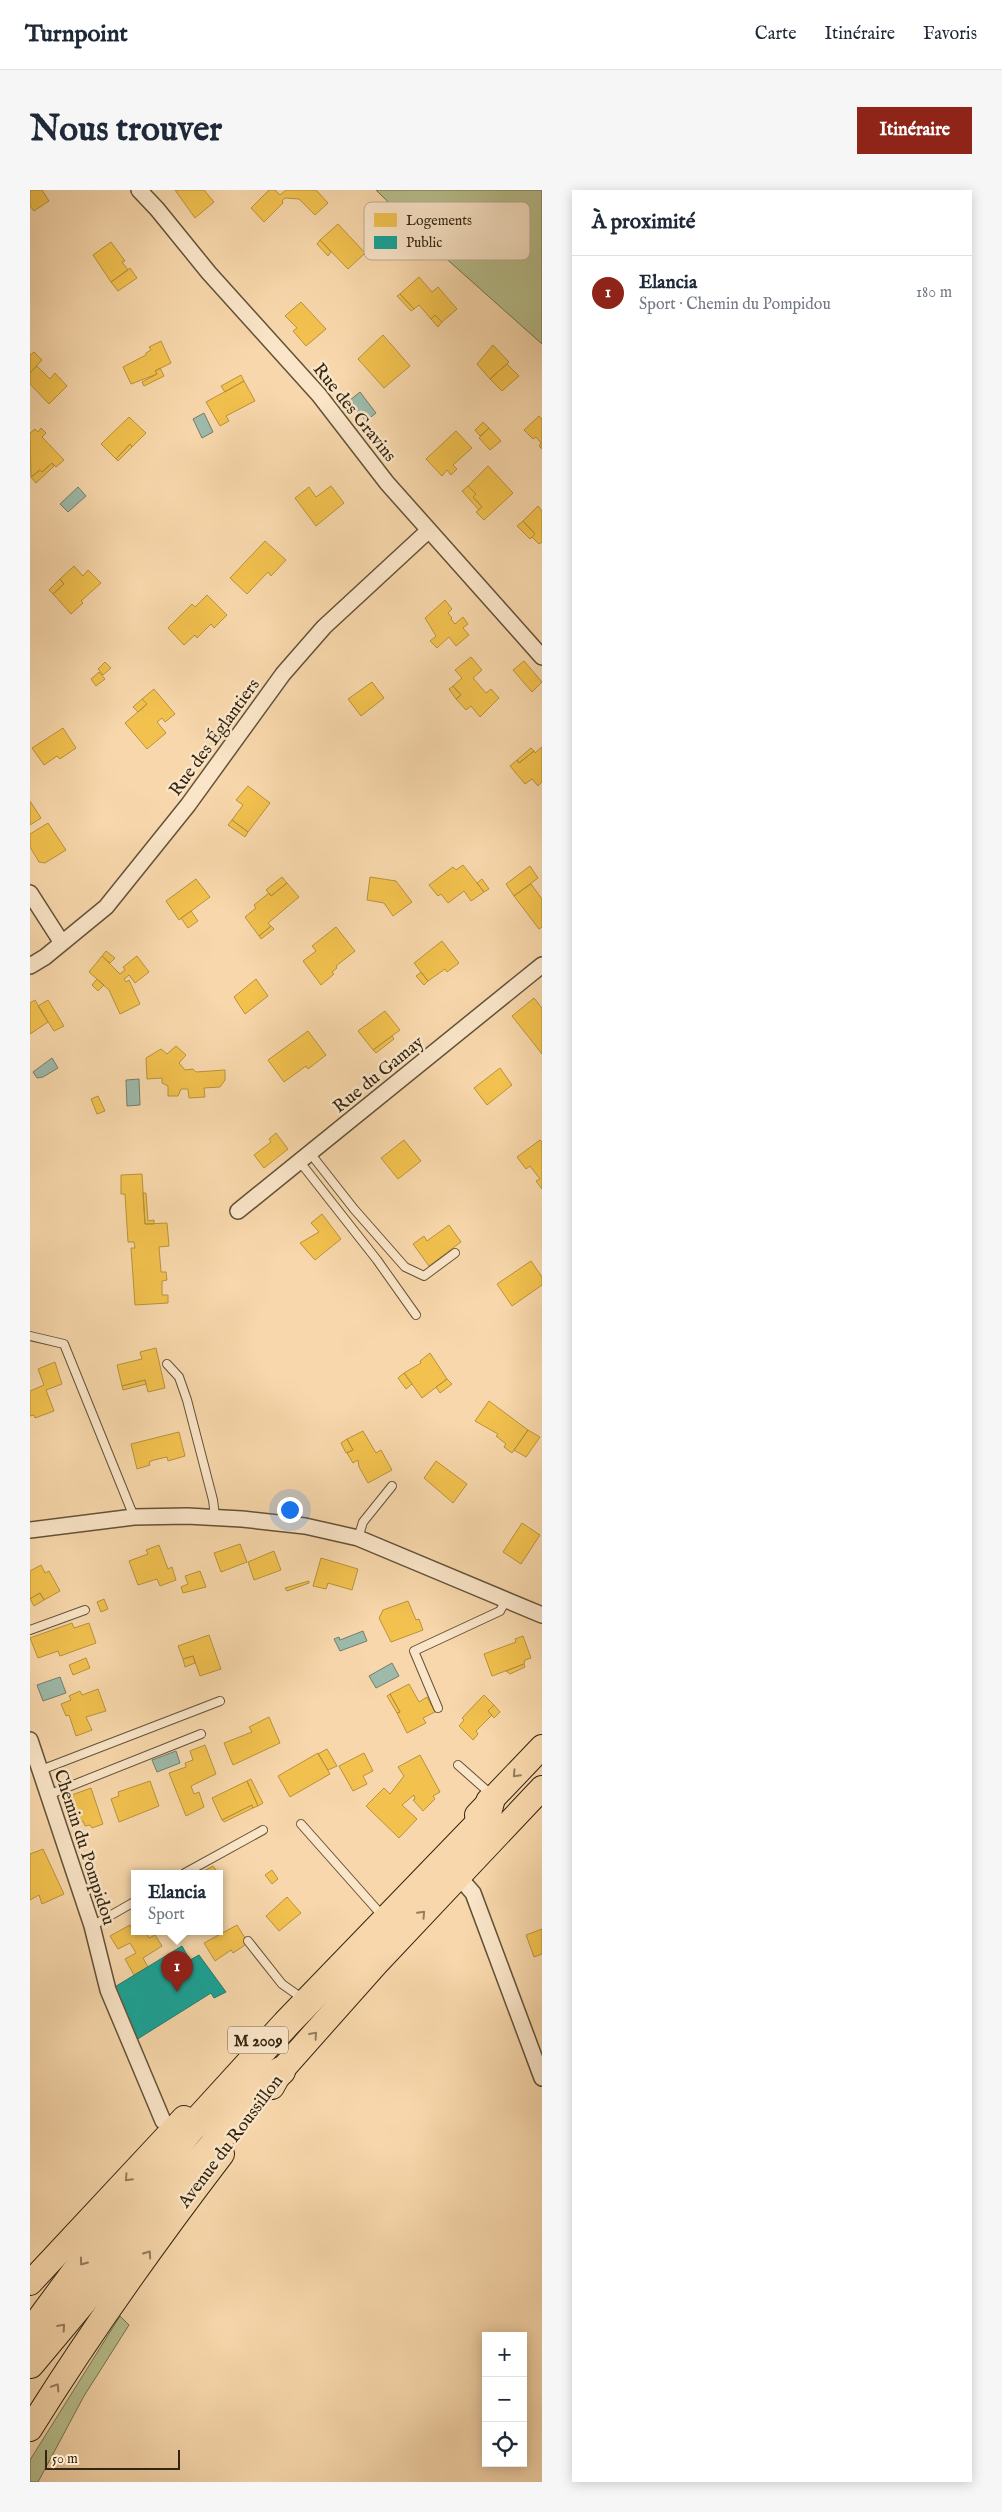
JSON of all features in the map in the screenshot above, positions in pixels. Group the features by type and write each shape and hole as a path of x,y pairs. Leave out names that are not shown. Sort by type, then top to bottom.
{"highway":[{"path":"30,2334 95,2246 191,2128 286,2024 486,1817 492,1800"},
{"path":"30,2364 258,2092 281,2071"}],"main road":[{"name":"M 2009","path":"30,2283 379,1912 492,1800 542,1746"},
{"name":"Avenue du Roussillon","path":"30,2429 74,2357 178,2211 266,2098 281,2071 458,1876 542,1788"}],"street":[{"name":"Rue des Gravins","path":"139,190 319,395 387,483 542,657"},
{"name":"Rue des Églantiers","path":"30,966 106,907 188,804 283,674 324,627 428,530"},
{"path":"30,893 62,943"},
{"name":"Rue du Gamay","path":"238,1211 542,965"},
{"path":"30,1530 134,1517 214,1516 305,1526 358,1538 542,1615"},
{"name":"Chemin du Pompidou","path":"30,1740 92,1926 108,1990 163,2121 173,2130"},
{"path":"458,1876 473,1893 542,2078"}],"lane":[{"path":"305,1158 354,1209 405,1267 424,1276 455,1253"},
{"path":"305,1158 416,1315"},
{"path":"30,1336 64,1344 134,1517"},
{"path":"167,1364 179,1377 187,1400 213,1500 214,1516"},
{"path":"358,1538 363,1522 392,1486"},
{"path":"438,1708 414,1651 500,1612 506,1600"},
{"path":"30,1630 85,1610"},
{"path":"41,1770 220,1701"},
{"path":"48,1795 201,1734"},
{"path":"458,1765 492,1800"},
{"path":"301,1824 379,1912"},
{"path":"190,1870 263,1830"},
{"path":"92,1926 131,1904"},
{"path":"248,1941 282,1984 299,1996"}],"green space":[{"path":"376,190 542,190 542,344 448,260 530,260 530,202 388,202"},
{"path":"120,2316 129,2325 84,2396 38,2482 30,2482 30,2460"}],"shaded area":[{"path":"360,392 376,413 366,421 349,401"},
{"path":"204,413 213,432 202,438 193,419"},
{"path":"78,487 86,496 68,512 60,504"},
{"path":"52,1058 58,1068 43,1077 37,1078 33,1072"},
{"path":"139,1079 140,1105 127,1106 126,1080"},
{"path":"363,1631 367,1641 340,1651 334,1639 339,1637 340,1640"},
{"path":"392,1663 399,1676 376,1688 369,1676"},
{"path":"60,1677 66,1693 43,1701 37,1685"},
{"path":"176,1751 180,1763 157,1772 152,1760"}],"building: Logements":[{"path":"30,190 42,190 49,201 34,211 30,206"},
{"path":"175,190 204,190 214,202 195,218"},
{"path":"269,190 275,190 280,195 286,190 316,190 328,203 315,215 299,199 285,198 282,201 283,203 264,222 251,208"},
{"path":"338,224 364,254 348,269 320,240"},
{"path":"320,240 331,252 328,256 317,244"},
{"path":"111,242 125,261 122,262 128,270 111,282 93,255"},
{"path":"130,268 137,278 118,291 111,282"},
{"path":"419,277 432,292 438,287 457,309 442,322 435,315 431,319 419,305 414,309 400,294"},
{"path":"400,294 414,309 411,311 397,296"},
{"path":"301,302 326,329 306,346 293,331 297,328 285,316"},
{"path":"435,315 442,322 438,327 431,319"},
{"path":"383,335 410,366 384,388 358,359"},
{"path":"161,341 171,363 155,371 157,374 131,384 123,367 146,355 151,350 149,347"},
{"path":"493,345 509,362 490,379 477,364"},
{"path":"34,352 42,360 30,373 30,355"},
{"path":"507,364 519,376 502,391 490,379"},
{"path":"37,366 50,379 55,373 67,386 49,404 30,384 30,373"},
{"path":"160,368 164,376 144,386 142,382 157,374 155,371"},
{"path":"241,375 244,381 225,392 221,386"},
{"path":"244,381 255,401 226,416 229,421 220,426 206,402"},
{"path":"539,416 542,419 542,449 539,446 541,443 536,437 533,439 524,430"},
{"path":"129,417 146,433 132,447 130,444 116,459 101,444"},
{"path":"483,422 489,428 480,436 475,430"},
{"path":"41,428 46,433 42,437 64,460 56,467 52,463 42,472 40,470 31,477 30,433 35,429 38,432"},
{"path":"489,428 501,441 490,450 479,438"},
{"path":"456,431 472,448 453,465 457,469 451,475 447,470 442,476 426,459"},
{"path":"130,444 132,447 118,461 116,459"},
{"path":"52,463 54,466 36,483 31,477 40,470 42,472"},
{"path":"488,466 513,493 484,520 476,512 482,507 473,497 476,494 468,486"},
{"path":"331,486 344,503 316,526 295,498 309,487 316,497"},
{"path":"468,486 476,494 473,497 482,507 479,510 462,491"},
{"path":"538,506 542,511 542,542 539,544 532,537 535,534 523,521"},
{"path":"523,521 535,534 530,539 517,526"},
{"path":"265,541 286,560 271,576 268,572 247,594 230,578"},
{"path":"74,566 83,576 88,570 101,583 81,601 83,603 71,614 53,594 64,584 60,579"},
{"path":"60,579 64,584 53,594 49,590"},
{"path":"207,595 227,615 214,628 211,624 197,638 195,635 184,645 168,628 192,604 195,607"},
{"path":"445,600 452,609 448,613 451,619 455,624 463,617 468,624 463,628 469,635 456,646 449,637 437,648 430,641 436,636 425,618"},
{"path":"471,657 482,670 473,678 486,693 491,689 499,698 480,717 471,706 466,710 456,699 461,695 453,686 462,678 455,670"},
{"path":"524,661 542,682 532,692 513,670"},
{"path":"105,662 111,668 103,675 98,669"},
{"path":"99,672 105,679 96,686 91,679"},
{"path":"372,682 384,698 361,716 348,699"},
{"path":"453,686 461,695 456,699 449,689"},
{"path":"154,689 175,714 165,722 162,718 157,722 166,733 147,749 125,723 147,704 142,699"},
{"path":"142,699 147,704 138,712 133,707"},
{"path":"63,728 76,748 60,759 57,756 44,765 32,748"},
{"path":"542,747 542,782 538,786 532,779 525,784 510,766 517,760 519,763"},
{"path":"531,748 534,751 519,763 517,760"},
{"path":"248,786 270,803 248,832 232,820 243,805 236,800"},
{"path":"30,801 41,818 30,825"},
{"path":"232,820 248,832 245,837 228,825"},
{"path":"48,823 66,850 45,863 39,862 30,847 30,834"},
{"path":"463,865 484,892 471,901 464,891 448,903 441,894 438,896 429,885 453,867 456,870"},
{"path":"530,866 538,878 514,896 506,884"},
{"path":"282,877 287,883 271,896 266,890"},
{"path":"370,877 396,881 412,902 393,916 384,903 367,900"},
{"path":"196,879 210,897 179,920 166,901"},
{"path":"482,879 489,889 484,892 477,883"},
{"path":"287,883 299,897 268,923 271,926 259,936 245,917 256,908 254,905 269,893 271,896"},
{"path":"531,884 542,899 542,927 539,929 514,896"},
{"path":"191,911 198,921 188,928 181,918"},
{"path":"271,926 274,929 261,939 259,936"},
{"path":"336,927 355,951 336,966 337,968 332,972 334,974 321,985 303,961 316,951 312,946"},
{"path":"442,941 459,963 447,972 445,969 428,981 414,963"},
{"path":"106,951 115,958 110,963 102,956"},
{"path":"102,956 120,974 125,970 123,967 137,956 149,972 135,983 129,975 124,979 126,982 129,980 140,1004 120,1014 109,990 89,972"},
{"path":"421,972 428,981 424,985 416,976"},
{"path":"97,979 104,985 98,991 92,985"},
{"path":"256,979 268,996 245,1014 234,997"},
{"path":"534,998 542,1008 542,1054 512,1016"},
{"path":"35,1000 48,1022 30,1034 30,1003"},
{"path":"48,1000 64,1026 54,1031 38,1006"},
{"path":"385,1011 400,1030 373,1050 358,1031"},
{"path":"308,1031 326,1055 308,1069 306,1066 284,1082 268,1060"},
{"path":"392,1036 394,1039 376,1053 373,1050"},
{"path":"176,1046 186,1055 179,1063 185,1070 193,1069 196,1072 225,1070 225,1080 220,1087 204,1088 205,1097 189,1098 188,1089 181,1089 178,1096 168,1096 168,1086 162,1083 162,1078 147,1079 146,1058 161,1049 167,1054"},
{"path":"500,1068 512,1085 487,1105 474,1088"},
{"path":"98,1096 105,1111 97,1114 91,1099"},
{"path":"276,1133 288,1149 264,1168 254,1155 271,1142 269,1139"},
{"path":"404,1140 421,1161 398,1179 381,1158"},
{"path":"540,1140 542,1142 542,1189 536,1181 540,1179 530,1166 526,1169 517,1157"},
{"path":"142,1174 145,1224 167,1223 169,1246 159,1247 161,1272 166,1272 167,1280 162,1281 162,1295 168,1295 168,1303 135,1305 131,1248 135,1248 134,1242 128,1242 125,1194 121,1194 121,1175"},
{"path":"143,1193 146,1193 148,1221 154,1220 154,1224 145,1224"},
{"path":"322,1214 341,1239 315,1260 300,1243 319,1232 311,1223"},
{"path":"449,1225 461,1242 429,1266 413,1244 424,1236 427,1241"},
{"path":"531,1261 542,1277 542,1285 512,1306 497,1284"},
{"path":"156,1348 165,1388 148,1392 145,1380 122,1386 117,1365 142,1359 140,1352"},
{"path":"430,1353 447,1379 422,1398 404,1373 421,1363 420,1361"},
{"path":"55,1362 62,1384 46,1390 54,1411 35,1418 34,1415 30,1416 30,1391 44,1385 38,1369"},
{"path":"404,1373 412,1384 406,1389 398,1378"},
{"path":"447,1379 452,1384 440,1393 436,1387"},
{"path":"145,1380 146,1384 123,1390 122,1386"},
{"path":"489,1401 528,1430 512,1453 504,1447 506,1444 496,1436 498,1434 475,1421"},
{"path":"528,1430 540,1437 526,1457 514,1450"},
{"path":"363,1431 376,1453 381,1450 392,1470 368,1483 359,1467 358,1460 353,1463 347,1453 353,1450 347,1439"},
{"path":"179,1432 185,1456 168,1461 167,1457 154,1460 149,1462 150,1465 137,1469 131,1444"},
{"path":"347,1439 353,1450 346,1453 341,1443"},
{"path":"436,1461 467,1484 453,1503 424,1478"},
{"path":"522,1523 540,1535 521,1564 503,1552"},
{"path":"240,1544 247,1562 221,1572 214,1553"},
{"path":"159,1545 168,1569 172,1567 176,1580 160,1586 157,1579 138,1585 129,1561 148,1554 146,1550"},
{"path":"274,1551 281,1570 254,1580 248,1562"},
{"path":"321,1558 358,1569 352,1590 328,1583 326,1589 313,1586"},
{"path":"41,1565 45,1573 49,1571 60,1591 44,1600 40,1593 30,1599 30,1571"},
{"path":"200,1571 206,1587 183,1593 181,1587 188,1584 185,1576"},
{"path":"309,1581 309,1583 287,1591 285,1588"},
{"path":"40,1593 44,1600 34,1606 30,1599"},
{"path":"104,1599 108,1609 101,1612 97,1602"},
{"path":"408,1601 416,1620 419,1619 423,1630 391,1642 379,1618 383,1610"},
{"path":"72,1623 74,1628 89,1623 96,1643 60,1656 58,1651 38,1658 30,1638"},
{"path":"209,1635 221,1669 200,1676 193,1656 183,1659 178,1646"},
{"path":"523,1636 531,1658 525,1660 524,1664 492,1676 484,1654 516,1642 515,1639"},
{"path":"193,1656 195,1663 185,1667 183,1659"},
{"path":"86,1658 90,1668 73,1675 69,1665"},
{"path":"524,1664 525,1667 510,1674 506,1671"},
{"path":"409,1684 419,1702 427,1697 435,1712 423,1718 426,1723 407,1733 397,1713 400,1712 390,1694"},
{"path":"98,1689 106,1711 86,1717 92,1730 76,1736 69,1715 66,1716 61,1704 71,1700 69,1696 80,1691 82,1695"},
{"path":"390,1694 400,1712 397,1713 387,1696"},
{"path":"484,1695 494,1705 488,1711 492,1715 476,1731 478,1734 473,1740 459,1726 464,1720 462,1718"},
{"path":"494,1705 500,1712 494,1718 488,1711"},
{"path":"269,1717 280,1743 233,1765 224,1743 252,1732 249,1727"},
{"path":"205,1745 216,1774 191,1786 194,1794 199,1792 204,1807 186,1816 169,1773 186,1767 185,1763 193,1760 190,1751"},
{"path":"327,1749 337,1766 328,1770 318,1754"},
{"path":"318,1753 330,1774 290,1797 278,1776"},
{"path":"364,1753 373,1771 363,1776 367,1784 353,1791 339,1766"},
{"path":"420,1755 440,1792 433,1796 435,1799 423,1811 413,1800 415,1799 414,1795 402,1805 417,1819 399,1838 366,1806 384,1788 390,1794 404,1776 398,1767"},
{"path":"251,1779 263,1803 258,1806 247,1781"},
{"path":"150,1781 159,1806 119,1822 111,1799 119,1796 118,1792"},
{"path":"247,1781 258,1806 253,1808 252,1805 222,1820 212,1798"},
{"path":"91,1788 103,1824 92,1828 90,1825 85,1826 83,1821 80,1822 69,1796"},
{"path":"252,1805 253,1808 224,1822 222,1820"},
{"path":"43,1849 64,1894 42,1904 39,1895 30,1900 30,1854"},
{"path":"213,1866 216,1870 206,1870"},
{"path":"272,1870 278,1879 272,1884 265,1875"},
{"path":"287,1897 301,1913 279,1931 266,1916"},
{"path":"130,1925 131,1935 147,1935 149,1938 155,1935 162,1946 143,1958 148,1967 134,1975 125,1959 136,1953 130,1943 118,1949 110,1936"},
{"path":"237,1925 248,1943 233,1953 231,1950 215,1961 204,1943 219,1935 223,1935 223,1933"},
{"path":"542,1929 542,1954 534,1957 526,1935"}],"building: Public":[{"path":"182,1946 190,1960 199,1955 226,1992 214,1998 211,1993 136,2040 113,1988"}],"place":[{"name":"Elancia","path":"177,1992"}]}
